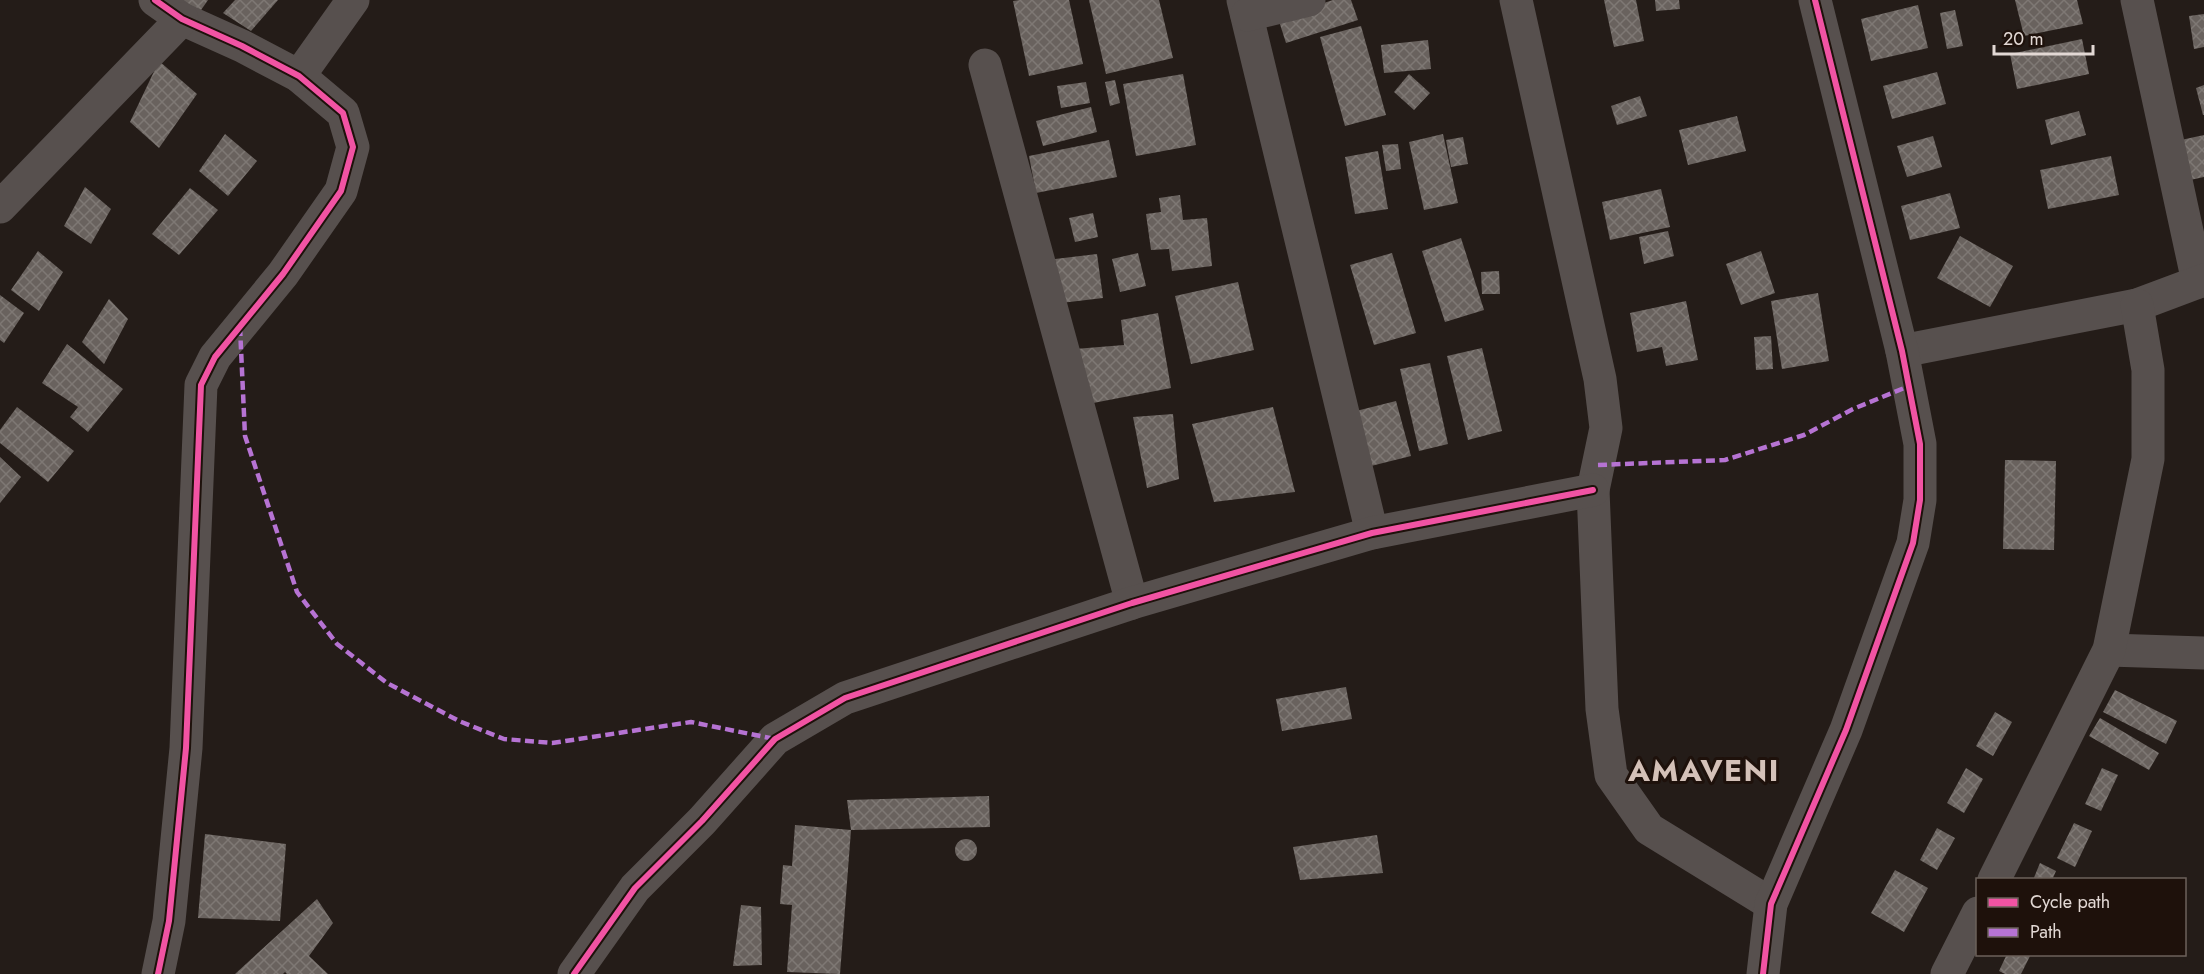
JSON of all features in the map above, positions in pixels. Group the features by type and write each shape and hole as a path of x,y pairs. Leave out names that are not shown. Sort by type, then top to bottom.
{"street":[{"path":"155,0 182,19 242,46 299,76 343,113 353,147 341,191 283,274 215,357 201,385 186,748 169,921 158,974"},
{"path":"299,76 353,0"},
{"path":"1309,0 1245,7 1372,533"},
{"path":"1516,0 1600,379 1606,428 1593,490 1602,709 1611,775 1649,829 1771,904"},
{"path":"1763,974 1771,904 1846,730 1913,543 1920,500 1920,444 1902,351 1815,0"},
{"path":"1902,351 2137,305 2201,281 2137,0"},
{"path":"1,203 182,19"},
{"path":"985,65 1132,603"},
{"path":"1995,878 2109,650 2148,459 2148,370 2137,305"},
{"path":"574,974 635,888 702,821 776,739 845,698 1132,603 1372,533 1593,490"},
{"path":"2109,650 2204,652"},
{"path":"1947,974 1976,915"}],"building":[{"path":"182,0 208,0 199,13"},
{"path":"235,0 278,0 251,31 223,13"},
{"path":"1069,0 1083,64 1029,76 1013,1"},
{"path":"1089,0 1159,0 1173,58 1106,74"},
{"path":"1333,0 1351,0 1358,20 1286,43 1278,18"},
{"path":"1604,0 1636,0 1644,41 1614,47"},
{"path":"1655,0 1679,0 1680,9 1656,11"},
{"path":"2015,0 2077,0 2083,24 2024,36"},
{"path":"1918,5 1928,48 1871,61 1861,19"},
{"path":"1955,10 1963,46 1947,49 1940,13"},
{"path":"2204,14 2204,47 2194,49 2189,16"},
{"path":"1361,26 1386,115 1345,126 1320,37"},
{"path":"2082,39 2089,74 2017,89 2010,54"},
{"path":"1428,40 1431,69 1384,73 1381,45"},
{"path":"159,61 197,94 159,148 130,122"},
{"path":"1937,72 1946,104 1892,119 1883,86"},
{"path":"1183,74 1196,145 1136,156 1123,84"},
{"path":"1409,74 1430,93 1414,110 1394,92"},
{"path":"1115,80 1120,103 1110,106 1105,82"},
{"path":"1086,82 1090,103 1061,108 1057,86"},
{"path":"2204,85 2204,115 2203,115 2196,88"},
{"path":"1640,96 1647,116 1617,125 1611,106"},
{"path":"1091,107 1097,132 1043,146 1036,121"},
{"path":"2079,111 2086,135 2051,145 2045,120"},
{"path":"1737,116 1746,151 1688,165 1679,130"},
{"path":"225,134 257,161 228,196 199,171"},
{"path":"1443,134 1458,203 1424,210 1409,142"},
{"path":"2204,135 2204,177 2190,180 2181,140"},
{"path":"1933,136 1942,167 1907,177 1897,146"},
{"path":"1463,137 1468,164 1451,167 1446,140"},
{"path":"1109,140 1117,177 1036,193 1029,156"},
{"path":"1398,144 1401,169 1386,171 1382,145"},
{"path":"1378,151 1388,209 1355,214 1345,157"},
{"path":"2111,156 2119,195 2048,209 2040,170"},
{"path":"85,187 111,209 91,244 64,226"},
{"path":"190,188 218,210 179,255 152,234"},
{"path":"1661,189 1670,227 1610,240 1602,202"},
{"path":"1950,193 1960,228 1910,240 1901,206"},
{"path":"1180,195 1183,220 1207,218 1212,266 1172,271 1169,249 1151,250 1146,214 1161,212 1159,198"},
{"path":"1093,213 1098,237 1075,242 1069,218"},
{"path":"1668,231 1674,256 1644,264 1639,237"},
{"path":"1960,236 2013,266 1990,307 1937,278"},
{"path":"1461,238 1484,310 1445,322 1422,251"},
{"path":"38,251 63,272 39,311 11,290"},
{"path":"1761,251 1775,293 1741,305 1726,264"},
{"path":"1138,253 1146,286 1120,292 1112,259"},
{"path":"1392,253 1416,333 1374,345 1350,265"},
{"path":"1097,254 1103,298 1061,303 1055,259"},
{"path":"1499,271 1500,294 1482,294 1481,272"},
{"path":"1238,282 1254,350 1191,364 1175,296"},
{"path":"1818,293 1829,361 1782,369 1771,301"},
{"path":"0,295 24,313 4,343 0,340"},
{"path":"109,299 128,319 104,364 82,342"},
{"path":"1686,301 1698,360 1666,366 1662,347 1637,352 1630,313"},
{"path":"1158,313 1171,388 1088,404 1075,349 1124,345 1121,320"},
{"path":"1771,336 1773,369 1756,370 1754,337"},
{"path":"67,344 123,389 88,432 70,417 78,407 42,383"},
{"path":"1482,348 1502,431 1468,440 1447,356"},
{"path":"1430,363 1448,444 1419,451 1400,369"},
{"path":"1396,401 1411,456 1363,468 1348,413"},
{"path":"17,407 74,451 48,482 0,443 0,430"},
{"path":"1273,407 1295,492 1214,502 1192,424"},
{"path":"1173,414 1179,479 1147,488 1133,417"},
{"path":"0,457 21,477 0,503"},
{"path":"2005,460 2056,461 2054,550 2003,549"},
{"path":"1346,687 1352,719 1282,731 1276,699"},
{"path":"2115,690 2177,721 2166,744 2103,712"},
{"path":"1995,712 2012,722 1993,756 1976,746"},
{"path":"2100,718 2159,753 2149,770 2089,736"},
{"path":"1966,768 1983,779 1964,813 1947,803"},
{"path":"2102,768 2118,775 2101,811 2085,804"},
{"path":"989,796 990,827 851,830 847,800"},
{"path":"2074,823 2092,831 2075,867 2057,858"},
{"path":"795,825 851,830 840,974 787,972 792,905 780,904 783,865 792,866"},
{"path":"1937,828 1955,838 1937,870 1920,860"},
{"path":"205,834 286,844 280,921 198,918"},
{"path":"1377,835 1383,873 1300,880 1293,847"},
{"path":"966,839 974,842 977,850 974,858 966,861 958,858 955,850 958,842"},
{"path":"2040,863 2056,871 2053,878 2034,878"},
{"path":"1895,870 1928,888 1904,932 1871,913"},
{"path":"317,899 333,923 309,956 328,974 287,974 285,972 283,974 235,974"},
{"path":"741,905 761,907 762,965 733,966"},
{"path":"2006,956 2030,956 2021,974 2005,974 1999,971"}],"marked path":[{"path":"240,327 245,436 297,592 337,644 387,683 459,721 504,739 552,743 691,722 775,739"},
{"path":"1598,465 1725,460 1804,435 1853,409 1909,386"}],"cycle path":[{"path":"155,0 182,19 242,46 299,76 343,113 353,147 341,191 283,274 215,357 201,385 186,748 169,921 158,974"},
{"path":"1763,974 1771,904 1846,730 1913,543 1920,500 1920,444 1902,351 1815,0"},
{"path":"574,974 635,888 702,821 775,739 845,698 1132,603 1372,533 1593,490"}],"district":[{"name":"AMAVENI","path":"1704,770"}]}
